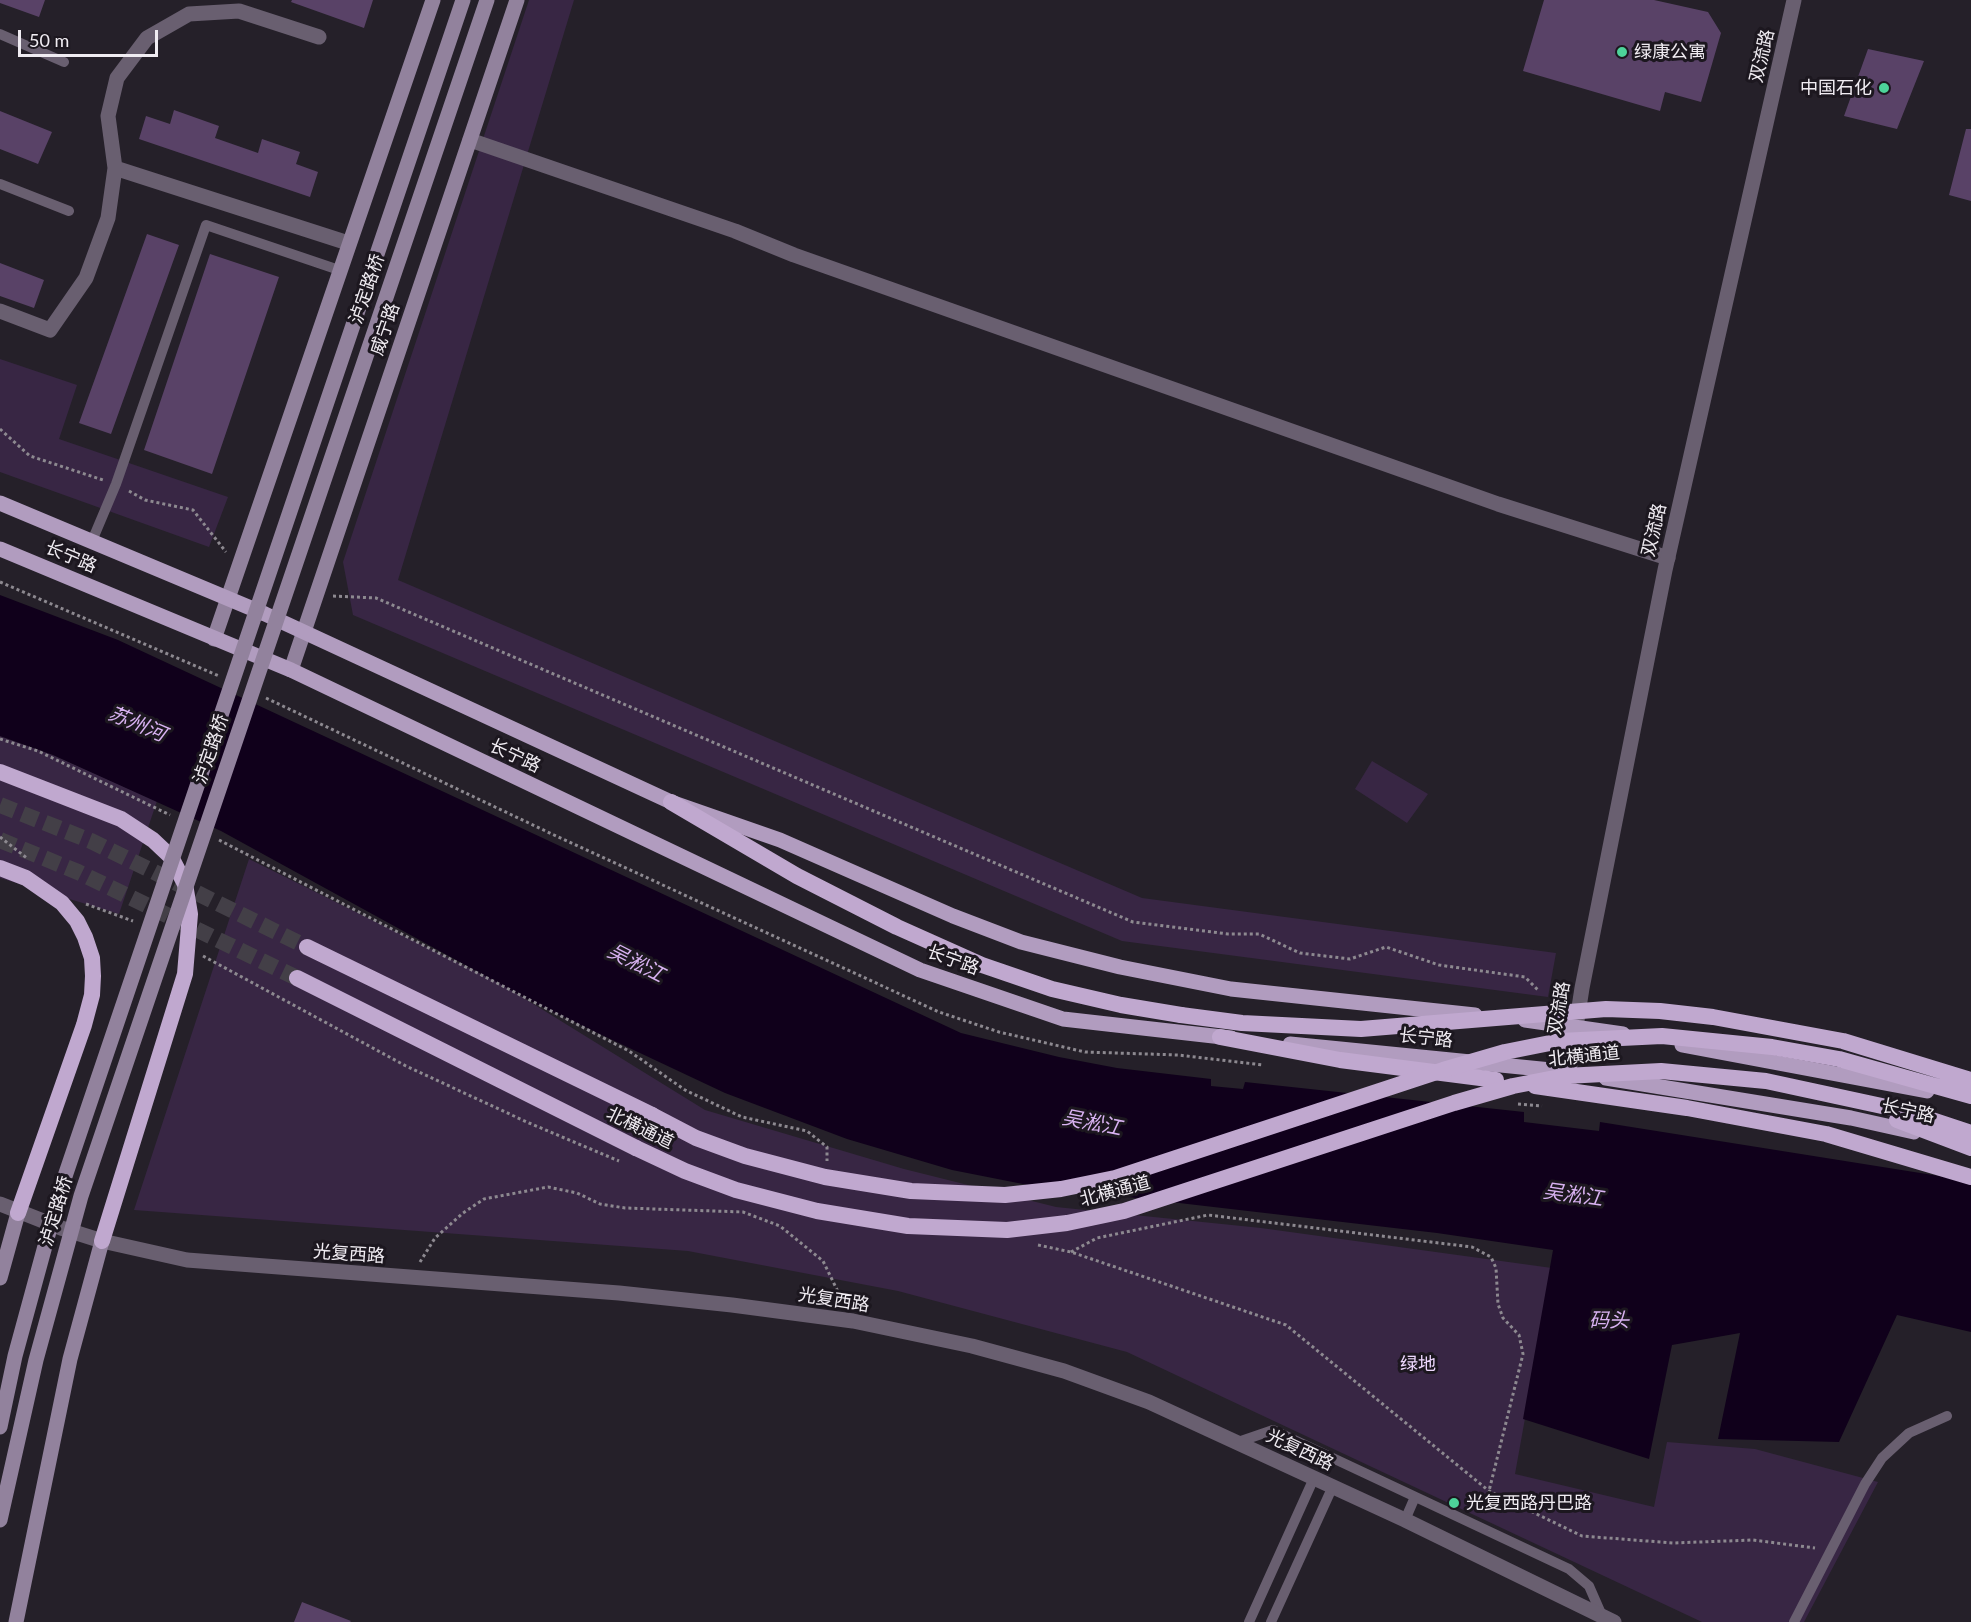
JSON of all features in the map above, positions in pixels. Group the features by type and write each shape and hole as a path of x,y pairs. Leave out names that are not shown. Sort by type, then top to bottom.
{"highway":[{"path":"0,772 121,819 153,840 171,857 184,884 190,914 185,974 102,1241"},
{"path":"671,802 797,876 897,927 982,964 1052,989 1121,1005 1242,1023 1361,1029 1606,1009 1660,1011 1734,1020 1843,1041 1971,1080"},
{"path":"0,868 36,884 62,903 77,921 92,958 92,995 84,1025 18,1213"},
{"name":"北横通道","path":"307,947 696,1138 745,1156 825,1177 911,1191 1005,1195 1061,1189 1115,1178 1443,1070 1505,1052 1560,1041 1652,1036 1714,1039 1839,1059 1914,1078 1971,1097"},
{"name":"北横通道","path":"297,978 685,1171 736,1190 817,1211 908,1226 1007,1230 1067,1223 1124,1211 1513,1086 1564,1076 1613,1071 1710,1074 1766,1081 1833,1094 1905,1112 1971,1133"},
{"path":"1220,1037 1340,1060 1687,1108 1816,1132 1971,1177"},
{"path":"1710,1074 1777,1088 1904,1122 1971,1146"}],"main road":[{"path":"214,639 433,0"},
{"name":"泸定路桥","path":"0,1427 37,1272 64,1181 463,0"},
{"name":"泸定路桥","path":"0,1520 36,1360 81,1196 487,0"},
{"name":"威宁路","path":"291,670 517,0"},
{"name":"长宁路","path":"0,504 303,632 671,802 780,840 952,915 1021,942 1120,967 1231,989 1575,1025 1971,1097"},
{"name":"长宁路","path":"0,549 291,670 920,970 1063,1019 1569,1072 1851,1119 1971,1146"},
{"path":"0,1278 18,1213"},
{"path":"16,1622 63,1391 102,1241"}],"street":[{"name":"双流路","path":"1569,1072 1575,1025 1668,558 1794,0"},
{"path":"0,311 50,330 86,278 108,218 115,168 108,116 117,78 147,38 189,14 239,11 319,37"},
{"path":"470,140 735,231 794,255 1498,504 1668,558"},
{"path":"115,168 348,243"},
{"name":"光复西路","path":"0,1204 18,1213 102,1241 187,1260 619,1293 732,1305 853,1322 972,1346 1064,1371 1149,1402 1405,1520 1609,1620"}],"lane":[{"path":"0,34 64,62"},
{"path":"0,184 69,211"},
{"path":"92,541 116,484 206,225 339,270"},
{"path":"1794,1622 1865,1484 1882,1458 1909,1433 1947,1416"},
{"path":"1238,1442 1272,1430 1569,1569 1589,1586 1609,1620"},
{"path":"1249,1622 1314,1478"},
{"path":"1271,1622 1332,1486"},
{"path":"1405,1520 1415,1497"}],"path":[{"path":"325,596 376,598 1133,922 1228,934 1258,934 1300,953 1350,959 1386,947 1439,965 1525,976 1539,991"},
{"path":"0,739 38,751 178,819"},
{"path":"209,835 629,1051 685,1090 742,1117 807,1131 827,1147 828,1170"},
{"path":"409,1278 435,1239 477,1203 484,1199 521,1190 548,1186 577,1193 600,1204 689,1213 743,1212 780,1226 823,1260 853,1322"},
{"path":"1071,1252 1097,1239 1208,1215 1472,1248 1491,1257 1496,1268 1498,1304 1503,1318 1519,1335 1523,1354 1489,1491"}],"green space":[{"path":"529,0 574,0 398,580 1142,898 1556,953 1548,997 1122,941 353,615 343,562"},
{"path":"0,359 77,385 59,439 228,497 209,547 0,472"},
{"path":"0,736 53,755 157,801 119,914 0,878"},
{"path":"1372,761 1428,794 1407,823 1355,789"},
{"name":"绿地","path":"249,859 501,984 705,1110 904,1169 1056,1207 1261,1228 1552,1268 1515,1474 1654,1507 1667,1442 1755,1449 1878,1482 1804,1622 1702,1622 1127,1352 898,1291 688,1251 134,1210"}],"water":[{"path":"0,595 118,640 961,1033 1059,1057 1117,1068 1211,1079 1211,1086 1243,1089 1245,1082 1524,1112 1524,1122 1599,1131 1600,1122 1958,1179 1971,1184 1971,1332 1897,1315 1839,1442 1718,1439 1740,1333 1672,1345 1649,1459 1523,1419 1553,1250 1437,1233 1033,1186 952,1170 847,1139 725,1093 538,1005 221,831 53,755 0,736"}],"building":[{"path":"0,0 45,0 39,17 0,3"},
{"path":"292,0 373,0 364,28 291,2"},
{"name":"绿康公寓","path":"1544,0 1654,0 1708,12 1721,33 1701,102 1665,92 1660,111 1523,71"},
{"name":"中国石化","path":"1868,49 1924,61 1897,129 1844,116"},
{"path":"174,110 219,126 215,138 258,153 262,139 300,152 296,164 318,172 310,197 139,139 146,116 170,124"},
{"path":"0,111 52,132 38,164 0,149"},
{"path":"1966,129 1971,129 1971,201 1949,195"},
{"path":"147,234 179,245 111,434 79,423"},
{"path":"210,254 279,277 212,474 144,450"},
{"path":"0,263 44,280 34,308 0,296"},
{"path":"302,1602 351,1621 294,1622"}],"tunnel":[{"path":"0,805 91,841 307,947"},
{"path":"0,840 78,872 297,978"}],"place":[{"name":"绿康公寓","path":"1622,52"},
{"name":"中国石化","path":"1884,88"},
{"name":"光复西路丹巴路","path":"1454,1503"}],"water label":[{"name":"苏州河","path":"137,724"},
{"name":"吴淞江","path":"636,963"},
{"name":"吴淞江","path":"1092,1123"},
{"name":"吴淞江","path":"1573,1195"},
{"name":"码头","path":"1609,1321"}]}
